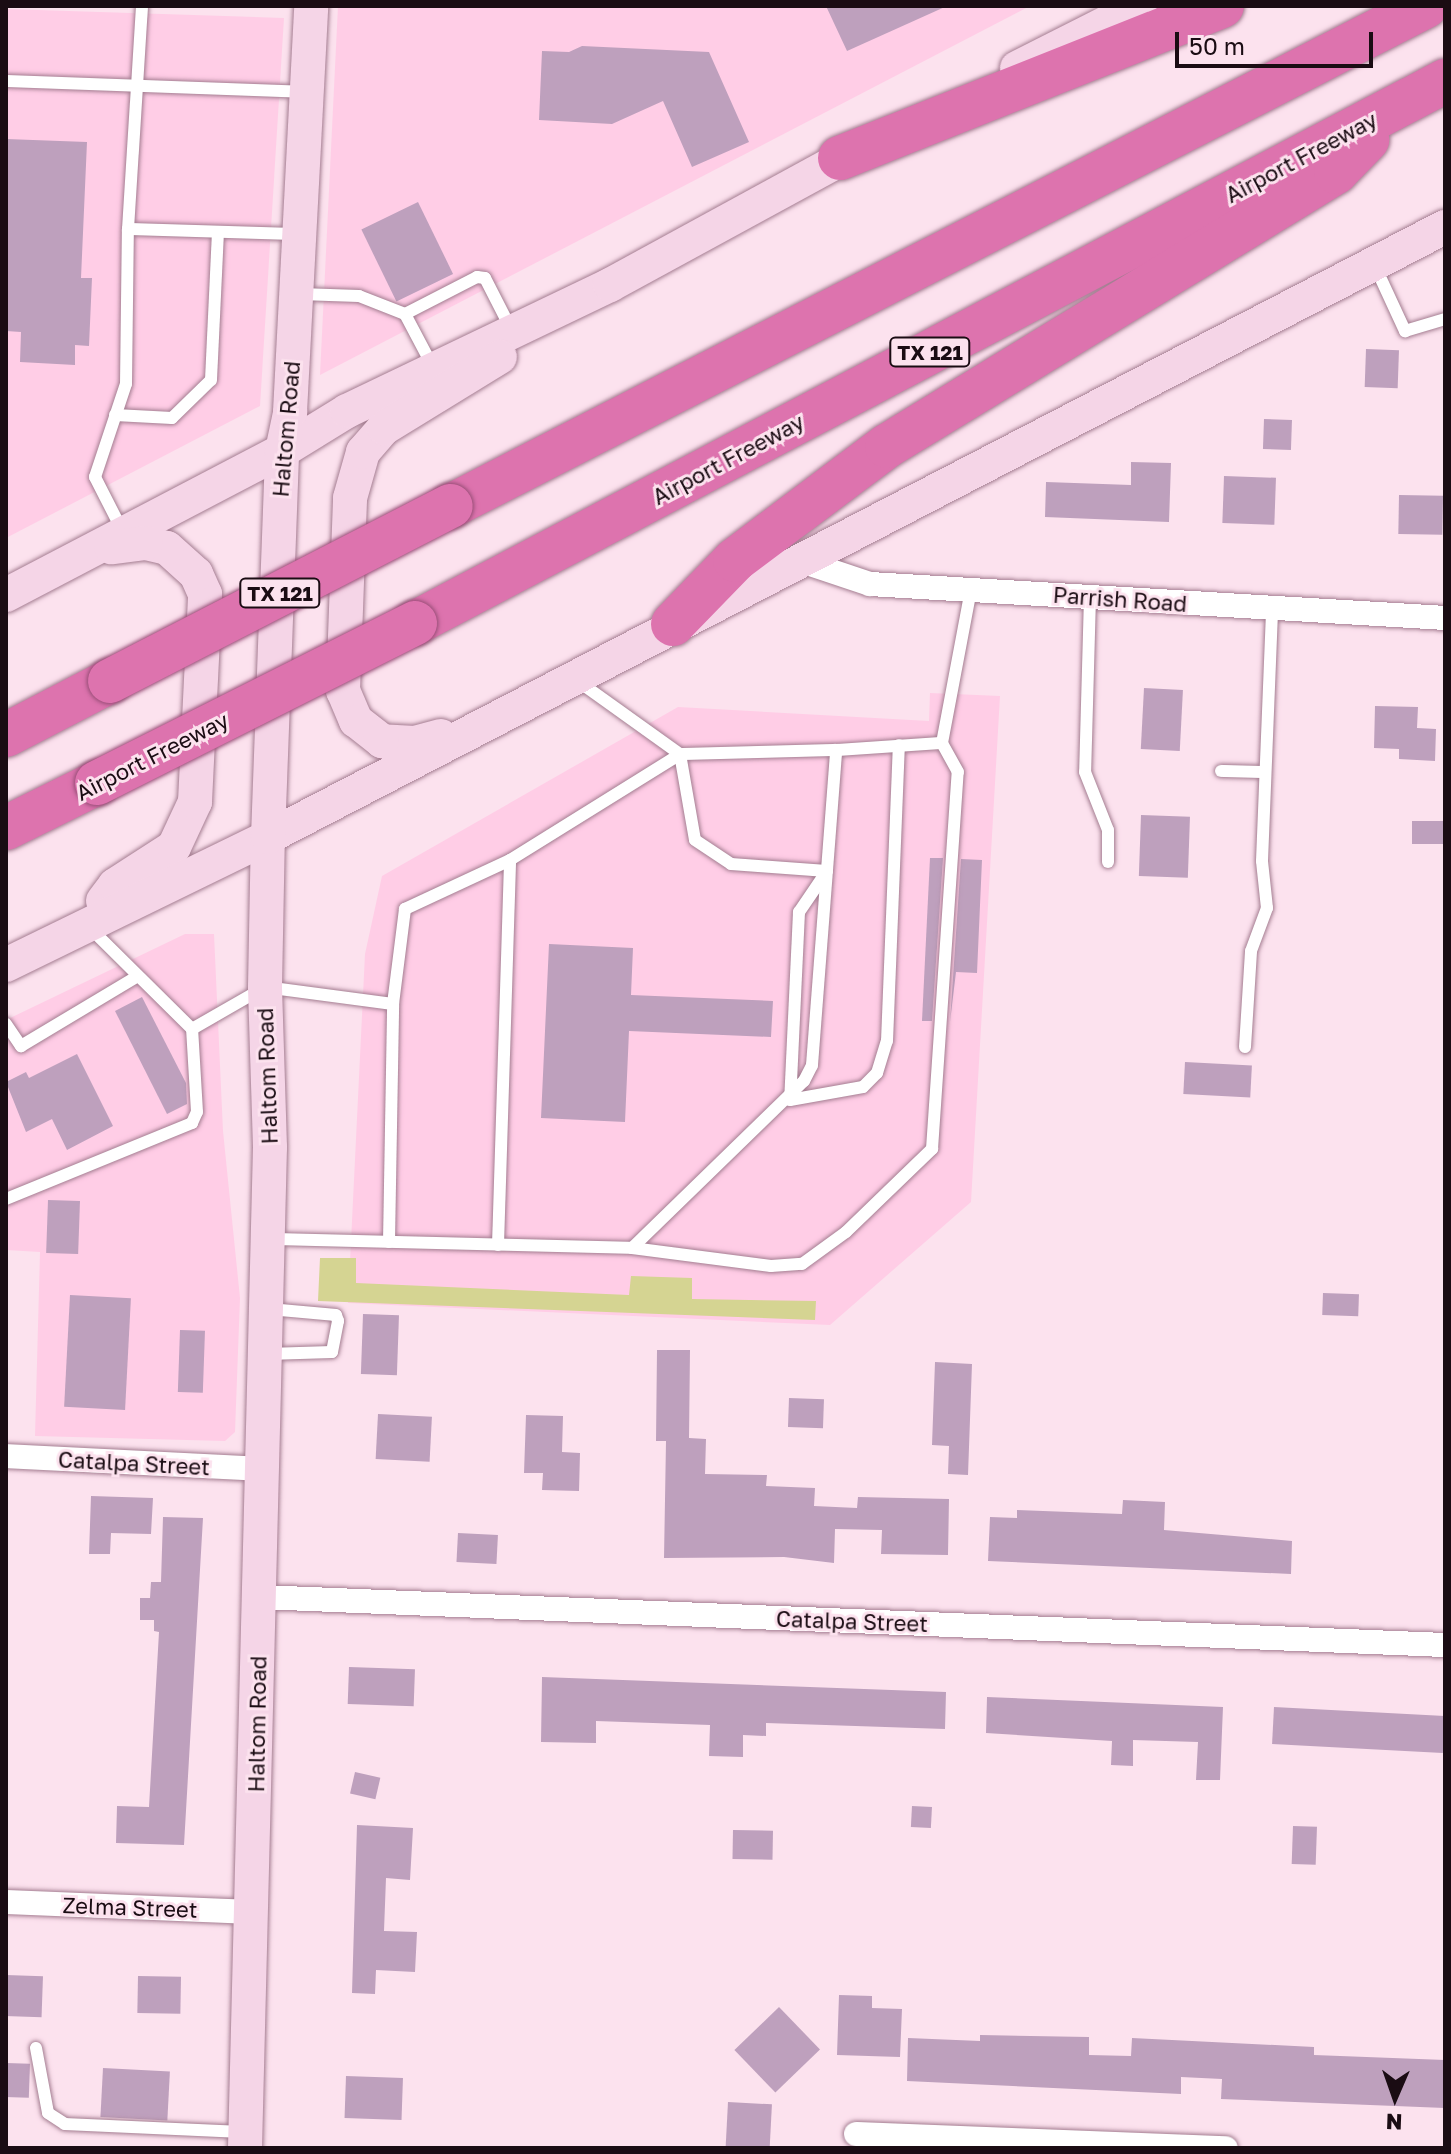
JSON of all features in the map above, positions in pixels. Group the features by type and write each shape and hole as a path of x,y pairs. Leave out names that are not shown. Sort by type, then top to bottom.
{"highway":[{"path":"840,158 1222,6"},
{"name":"TX 121","path":"6,735 1426,6"},
{"name":"Airport Freeway","path":"6,828 415,623 1445,81"},
{"path":"673,624 735,560 887,446 1336,172 1406,101"}],"main road":[{"name":"Haltom Road","path":"245,2140 268,1239 265,987 268,837 282,451 290,412 311,6"},
{"path":"478,725 415,743 382,741 356,721 343,691 350,498 363,452 384,428 610,285 840,158 1140,6"},
{"path":"6,965 85,923 268,837 478,725 1445,227"},
{"path":"6,595 282,451 347,411 610,285"},
{"path":"85,923 115,885 156,862 186,827 195,802 205,594 196,574 167,548 128,543 93,552"}],"street":[{"name":"Parrish Road","path":"798,560 870,584 1445,618"},
{"name":"Catalpa Street","path":"6,1456 262,1469"},
{"name":"Catalpa Street","path":"260,1597 1445,1645"},
{"name":"Zelma Street","path":"6,1902 253,1912"},
{"path":"856,2134 1226,2148"}],"lane":[{"path":"125,534 95,477 126,384 128,229 142,6"},
{"path":"6,81 307,92"},
{"path":"128,229 299,234"},
{"path":"115,415 172,418 211,380 218,232"},
{"path":"1373,263 1405,331 1445,319"},
{"path":"405,314 477,277 485,278 513,331"},
{"path":"296,294 359,296 405,314 434,369"},
{"path":"268,1239 632,1248 771,1266 802,1264 846,1232 932,1149 958,772 942,743 971,590"},
{"path":"1090,597 1085,772 1108,830 1108,862"},
{"path":"1245,1047 1251,951 1267,908 1262,861 1272,609"},
{"path":"572,677 680,754 695,840 731,864 827,871"},
{"path":"389,1242 393,1004 405,909 510,860 680,754 836,750 942,743"},
{"path":"790,1100 863,1087 877,1073 887,1041 899,745"},
{"path":"632,1248 790,1100 812,1065 836,750"},
{"path":"1221,771 1265,772"},
{"path":"498,1245 510,860"},
{"path":"790,1100 799,912 827,871"},
{"path":"6,1199 192,1123 197,1112 192,1029 85,923"},
{"path":"6,1024 21,1046 138,976"},
{"path":"192,1029 265,987 393,1004"},
{"path":"265,1354 332,1352 338,1321 336,1315 266,1309"},
{"path":"36,2048 48,2113 65,2124 245,2140"}],"shaded area":[{"path":"338,6 1030,6 320,375"},
{"path":"6,9 284,18 260,406 6,538"},
{"path":"930,693 1000,696 971,1202 830,1325 348,1303 365,954 382,876 678,707 929,721"},
{"path":"185,934 214,934 223,1131 240,1298 235,1432 225,1441 35,1436 40,1252 6,1250 6,1020"},
{"path":"320,1258 356,1258 356,1283 629,1295 631,1276 692,1278 692,1299 816,1301 815,1320 318,1301"}],"building":[{"path":"826,6 947,6 847,51"},
{"path":"582,46 709,52 749,142 692,167 663,101 612,124 539,120 542,51 569,52"},
{"path":"6,139 87,142 81,278 92,278 89,346 75,345 75,365 20,362 21,332 6,331"},
{"path":"418,202 453,274 396,302 361,230"},
{"path":"1366,349 1399,350 1398,388 1365,387"},
{"path":"1264,419 1292,420 1291,450 1263,449"},
{"path":"1131,462 1171,463 1169,522 1045,517 1046,482 1131,485"},
{"path":"1224,476 1276,478 1274,525 1222,523"},
{"path":"1399,495 1443,496 1442,535 1398,534"},
{"path":"1144,688 1183,690 1180,751 1141,749"},
{"path":"1375,706 1418,707 1417,728 1436,729 1435,761 1399,759 1399,749 1374,748"},
{"path":"1141,815 1190,817 1188,878 1139,876"},
{"path":"1412,821 1445,821 1445,844 1412,844"},
{"path":"930,858 943,858 932,1021 922,1021"},
{"path":"961,859 982,860 977,973 956,972 950,1022"},
{"path":"549,944 633,948 631,995 773,1001 771,1037 629,1031 625,1122 541,1118"},
{"path":"142,997 186,1083 187,1104 167,1114 115,1011"},
{"path":"77,1054 113,1126 67,1150 52,1119 26,1132 6,1082 26,1072 29,1078"},
{"path":"1185,1062 1252,1066 1250,1097 1183,1094"},
{"path":"48,1200 80,1201 78,1254 46,1253"},
{"path":"1323,1293 1359,1294 1358,1316 1322,1315"},
{"path":"70,1295 131,1298 125,1410 64,1407"},
{"path":"363,1314 399,1315 397,1375 361,1374"},
{"path":"180,1330 205,1331 203,1393 178,1392"},
{"path":"657,1350 690,1350 689,1438 706,1439 705,1474 767,1475 766,1486 815,1488 814,1506 857,1508 858,1497 949,1499 948,1555 881,1554 882,1530 835,1529 834,1563 784,1557 664,1558 666,1441 656,1441"},
{"path":"935,1362 972,1364 968,1475 948,1474 949,1446 932,1445"},
{"path":"789,1398 824,1399 823,1428 788,1427"},
{"path":"378,1414 432,1417 430,1462 376,1459"},
{"path":"526,1415 563,1416 562,1452 580,1453 579,1491 542,1490 543,1473 524,1473"},
{"path":"91,1496 153,1498 151,1534 111,1533 110,1554 89,1554"},
{"path":"1123,1500 1165,1502 1164,1530 1292,1541 1291,1574 988,1561 990,1517 1017,1518 1017,1510 1122,1514"},
{"path":"163,1517 203,1518 184,1845 116,1843 117,1806 149,1807 159,1632 154,1631 154,1620 140,1620 140,1598 150,1598 151,1582 161,1582"},
{"path":"458,1533 498,1535 496,1564 456,1562"},
{"path":"349,1667 415,1669 414,1706 348,1704"},
{"path":"542,1677 946,1692 945,1729 766,1723 766,1736 743,1735 743,1757 709,1756 710,1725 596,1721 596,1743 541,1742"},
{"path":"987,1697 1223,1707 1220,1780 1196,1780 1198,1742 1133,1740 1133,1766 1111,1765 1112,1741 986,1733"},
{"path":"1274,1707 1445,1716 1443,1753 1272,1744"},
{"path":"355,1772 380,1778 375,1799 350,1793"},
{"path":"912,1806 932,1807 931,1828 911,1827"},
{"path":"357,1825 413,1828 410,1880 386,1878 384,1931 417,1932 415,1972 376,1970 375,1994 352,1993"},
{"path":"1293,1826 1317,1827 1316,1865 1292,1864"},
{"path":"733,1830 773,1831 772,1860 732,1859"},
{"path":"6,1975 43,1976 42,2017 6,2016"},
{"path":"138,1976 181,1977 180,2014 137,2013"},
{"path":"839,1995 872,1996 872,2008 902,2009 900,2057 837,2055"},
{"path":"779,2007 820,2049 775,2093 734,2050"},
{"path":"980,2035 1089,2037 1089,2055 1131,2056 1132,2038 1314,2047 1314,2055 1445,2060 1445,2108 1221,2099 1222,2079 1181,2077 1181,2094 907,2081 908,2038 980,2041"},
{"path":"6,2063 30,2064 29,2098 6,2097"},
{"path":"103,2068 170,2072 167,2120 100,2117"},
{"path":"346,2076 403,2078 401,2120 345,2118"},
{"path":"728,2102 772,2104 770,2148 726,2148"}]}
